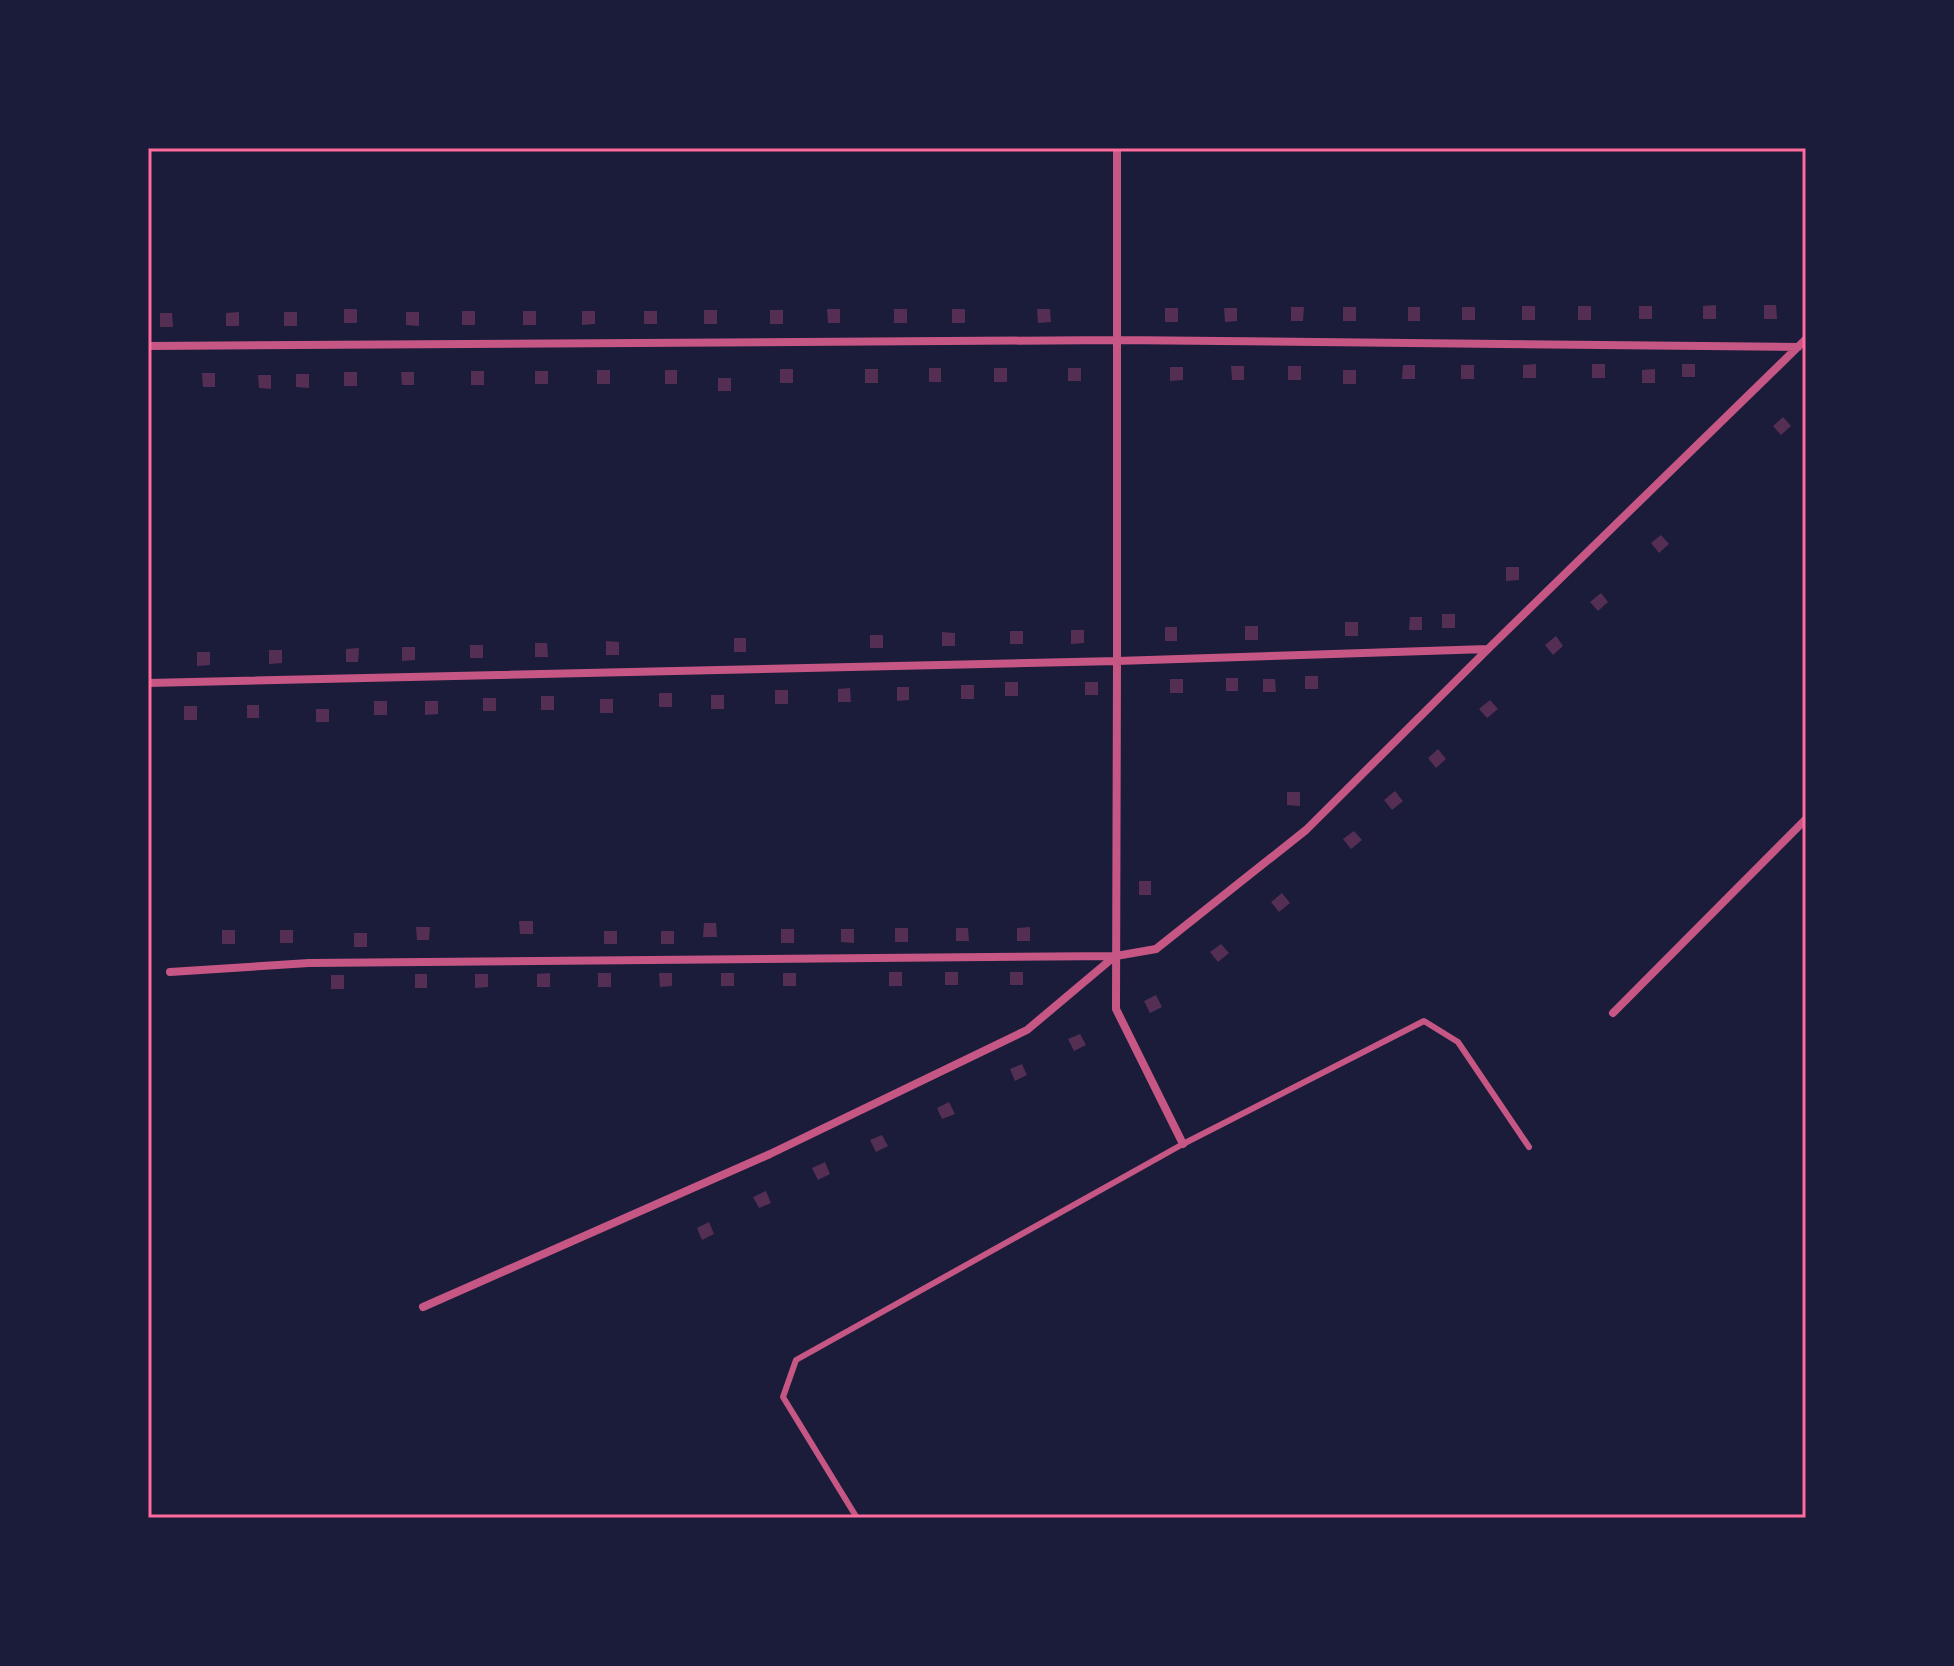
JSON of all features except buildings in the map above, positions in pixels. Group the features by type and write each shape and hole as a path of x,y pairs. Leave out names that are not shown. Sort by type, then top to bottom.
{"street":[{"path":"1117,148 1116,1009 1183,1144"},
{"path":"170,972 309,963 1116,956 1156,949 1306,830 1806,339"},
{"path":"148,346 1118,340 1798,347"},
{"path":"148,683 1117,661 1488,649"},
{"path":"1613,1013 1806,819"},
{"path":"423,1307 770,1154 1027,1030 1116,956"}],"lane":[{"path":"857,1518 783,1397 796,1360 1183,1144 1424,1021 1458,1042 1529,1147"}]}
